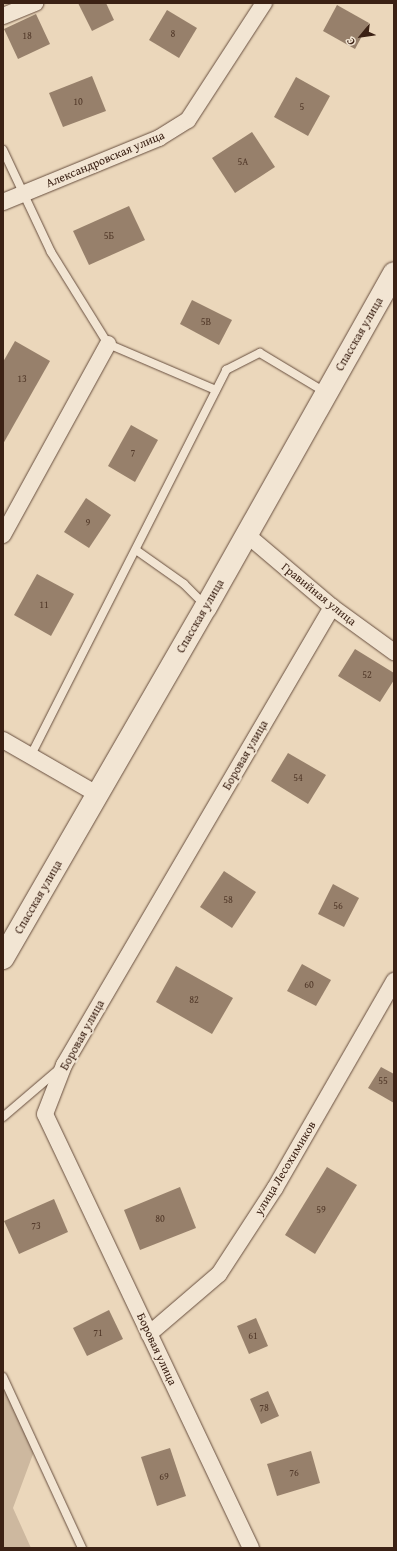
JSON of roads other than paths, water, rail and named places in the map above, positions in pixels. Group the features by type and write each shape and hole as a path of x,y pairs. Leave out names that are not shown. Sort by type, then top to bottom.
{"street":[{"path":"3,16 35,3"},
{"name":"Александровская улица","path":"3,202 159,138 188,120 264,3"},
{"name":"Спасская улица","path":"3,958 206,607 325,392 394,273"},
{"path":"3,536 108,344"},
{"name":"Гравийная улица","path":"246,534 332,607 394,652"},
{"name":"Боровая улица","path":"251,1548 45,1114 64,1065 332,607"},
{"path":"3,740 97,794"},
{"name":"улица Лесохимиков","path":"149,1334 219,1274 275,1188 394,981"}],"lane":[{"path":"3,150 51,252 108,344 216,390"},
{"path":"31,755 226,370 260,354 325,392"},
{"path":"136,550 184,584 206,607"},
{"path":"3,1117 64,1065"},
{"path":"3,1377 82,1548"}]}
